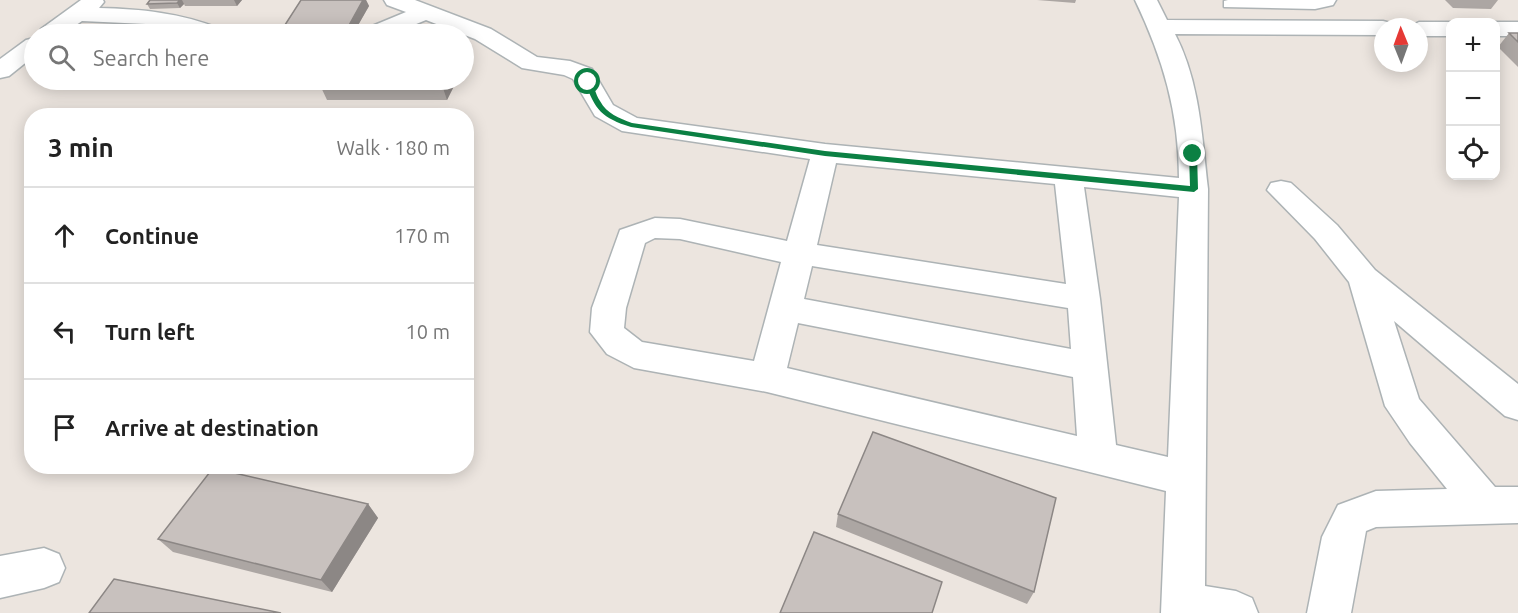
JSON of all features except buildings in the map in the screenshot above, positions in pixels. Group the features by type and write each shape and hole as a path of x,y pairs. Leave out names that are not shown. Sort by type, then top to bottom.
{"street":[{"path":"62,24 96,0"},
{"path":"395,0 457,24"},
{"path":"397,24 426,12"},
{"path":"76,14 171,19 190,24"},
{"path":"1154,14 1241,26 1374,28"},
{"path":"1154,14 1180,77 1189,118 1194,189 1183,608 1236,613"},
{"path":"1428,29 1446,29"},
{"path":"1500,29 1518,29"},
{"path":"474,31 531,63 570,68 583,74 597,104 609,117 631,125 825,153 1194,189"},
{"path":"0,71 24,53"},
{"path":"767,378 825,153"},
{"path":"1068,177 1084,299 1098,458"},
{"path":"1281,190 1326,232 1364,278 1518,405"},
{"path":"1084,299 758,248 680,230 655,228 631,237 609,308 607,332 619,345 634,354 767,378 1186,479"},
{"path":"1364,278 1403,406 1422,432 1502,505"},
{"path":"786,308 1090,366"},
{"path":"1329,613 1343,537 1352,518 1376,509 1502,505"},
{"path":"0,577 44,568"}],"lane":[{"path":"1226,2 1315,4 1329,3 1330,0"},
{"path":"1226,2 1241,26"}],"route":[{"path":"588,82 597,104 609,117 631,125 825,153 1194,189 1193,154"}]}
